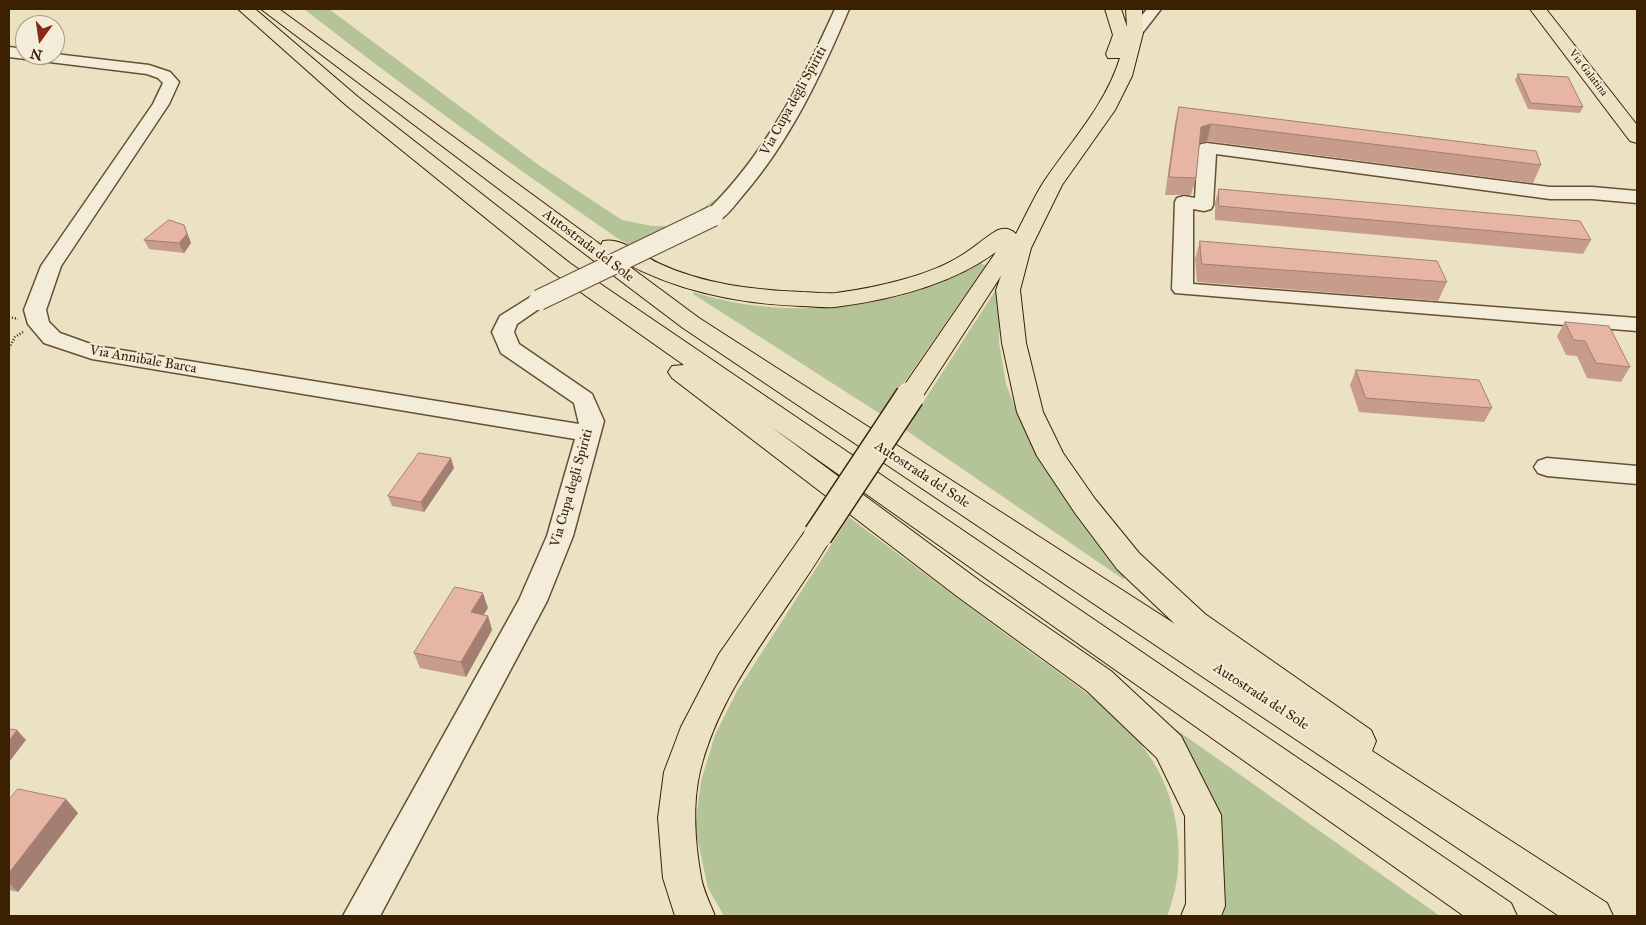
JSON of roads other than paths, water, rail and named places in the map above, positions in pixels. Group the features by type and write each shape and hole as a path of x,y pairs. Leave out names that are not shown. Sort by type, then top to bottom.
{"main road":[{"path":"246,9 352,101 563,269 1497,916"},
{"name":"Autostrada del Sole","path":"269,9 691,323 1593,916"},
{"path":"996,266 1005,235 1102,85 1121,35 1112,9"},
{"name":"Via Galatina","path":"1538,9 1637,137"},
{"path":"1135,21 1123,76 1106,110 1052,184 1020,248 1008,290 1014,343 1030,412 1051,456 1085,506 1128,562 1194,623 1604,916"},
{"path":"518,194 651,268 684,280 726,291 774,298 834,300 894,289 939,274 969,261 1005,235"},
{"path":"696,916 682,878 676,818 682,772 698,727 731,663 996,266 1038,212"},
{"path":"563,269 638,338 969,589 1099,681 1169,747 1203,815 1206,906 1201,916"}],"street":[{"name":"Via Cupa degli Spiriti","path":"361,916 533,600 560,536 587,433 592,421 584,399 509,348 503,332 508,320 539,300 713,216 726,205 767,154 793,108 842,9"},
{"path":"1135,21 1154,9"},
{"name":"Via Annibale Barca","path":"65,59 149,70 164,75 171,82 161,104 51,266 35,310 39,324 52,338 92,352 587,433"},
{"path":"1637,197 1592,193 1550,193 1207,148 1204,205 1184,202 1182,289 1637,325"},
{"path":"1547,468 1637,475"}]}
